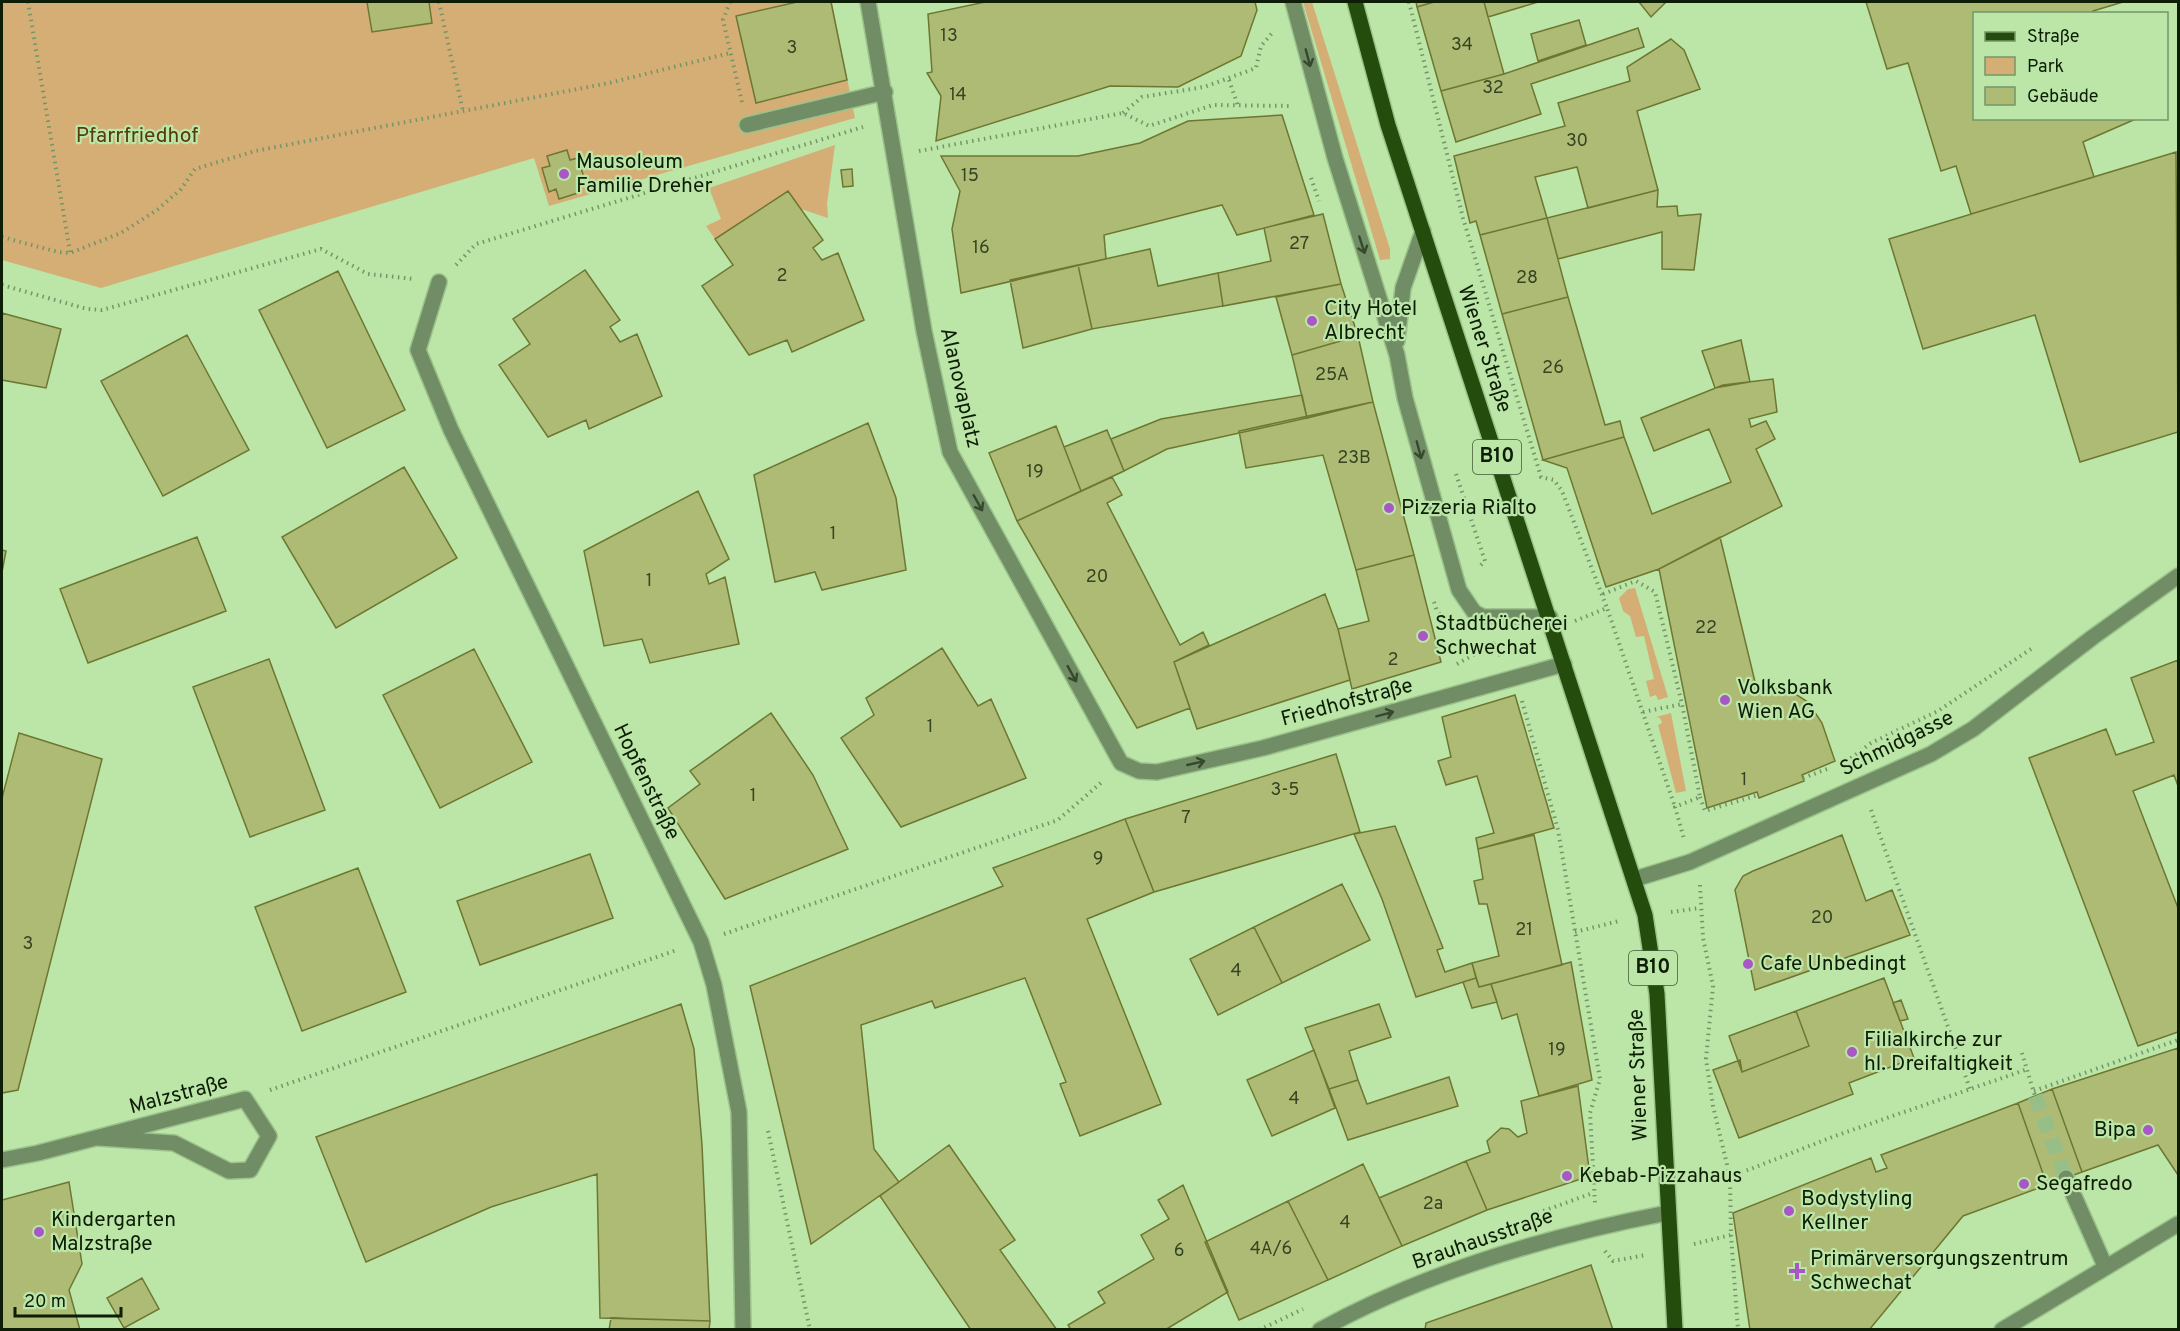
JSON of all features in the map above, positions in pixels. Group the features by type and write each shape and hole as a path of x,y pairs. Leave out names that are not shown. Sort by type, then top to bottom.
{"main road":[{"name":"Wiener Straße","path":"1355,2 1388,125 1645,915 1657,994 1666,1213 1675,1329"}],"street":[{"name":"Alanovaplatz","path":"868,2 890,119 926,341 950,452 1121,763"},
{"path":"1293,2 1335,158 1397,354 1405,398 1459,590 1474,612 1483,617 1512,618 1552,624"},
{"path":"747,124 885,92"},
{"path":"1397,354 1398,320 1403,288 1423,231"},
{"name":"Hopfenstraße","path":"439,282 418,350 451,430 701,942 714,985 739,1113 743,1329"},
{"name":"Schmidgasse","path":"1635,879 1690,862 1931,754 1973,729 2093,637 2178,576"},
{"name":"Friedhofstraße","path":"1121,763 1139,771 1157,772 1263,748 1564,664"},
{"name":"Malzstraße","path":"2,1160 98,1138 245,1099 269,1136 250,1170 229,1171 174,1143 98,1138"},
{"path":"2066,1178 2105,1266"},
{"name":"Brauhausstraße","path":"1320,1329 1395,1293 1574,1232 1666,1213"},
{"path":"2002,1329 2178,1224"}],"path":[{"path":"28,2 70,253"},
{"path":"439,2 463,111"},
{"path":"730,2 723,20 747,124"},
{"path":"1409,2 1462,218 1541,477 1554,480 1562,491 1606,608 1675,807"},
{"path":"896,155 1122,113 1142,97 1204,87 1229,80 1256,68 1261,46 1273,32"},
{"path":"2,237 70,253 121,233 157,210 181,189 195,169 255,151 609,83 730,53"},
{"path":"1229,80 1238,106"},
{"path":"1122,113 1149,126 1213,105 1293,106"},
{"path":"2,285 87,309 102,310 321,249 368,274 439,282 476,244 890,119"},
{"path":"1552,624 1606,608"},
{"path":"1455,665 1494,644 1512,618"},
{"path":"1494,644 1520,695 1558,830 1600,1079 1590,1113 1593,1193 1604,1251 1613,1261 1669,1251 1731,1235"},
{"path":"1845,762 1871,743 1938,711 2035,646"},
{"path":"1643,712 1682,704"},
{"path":"245,1099 1058,820 1090,795 1121,763"},
{"path":"1803,778 1834,766"},
{"path":"1701,797 1705,811 1758,795"},
{"path":"1870,804 1971,1089"},
{"path":"1702,889 1710,884"},
{"path":"2022,1053 2035,1093 2178,1040"},
{"path":"1738,1329 1731,1235 1730,1177 1835,1136 2028,1069"}],"green space":[{"name":"Pfarrfriedhof","path":"2,2 832,2 855,118 549,206 534,158 101,288 2,260"},
{"path":"1303,2 1312,2 1390,249 1390,259 1380,260"},
{"path":"835,145 827,204 828,218 798,208 788,191 715,239 706,226 721,219 709,188"},
{"path":"1635,588 1668,697 1658,700 1656,695 1650,697 1646,681 1654,679 1644,636 1636,637 1630,616 1623,611 1619,598 1628,589"},
{"path":"1671,713 1686,791 1676,793 1658,725 1662,723 1660,718 1656,717"}],"building":[{"path":"367,2 429,2 432,23 372,32"},
{"path":"797,2 831,2 847,80 756,103 736,16"},
{"path":"985,2 1255,2 1257,10 1241,56 1178,87 1110,86 936,141 941,96 927,73 932,72 928,14"},
{"path":"1416,2 1434,2 1417,7"},
{"path":"1434,2 1484,2 1504,74 1441,91 1417,7"},
{"path":"1484,2 1538,2 1488,17"},
{"path":"1639,2 1666,2 1651,17"},
{"path":"1866,2 2123,2 2093,12 1973,12 1973,120 2133,120 2083,142 2094,177 1971,214 1956,166 1941,171 1908,63 1887,69"},
{"path":"1579,20 1586,45 1538,61 1531,34"},
{"path":"1638,28 1644,47 1531,84 1541,114 1456,142 1441,91 1504,74"},
{"path":"1671,39 1684,50 1700,89 1637,111 1658,190 1588,208 1577,167 1535,177 1547,218 1480,235 1476,221 1470,223 1454,156 1565,126 1558,103 1630,81 1627,67"},
{"path":"1282,115 1314,215 1237,235 1222,205 1104,235 1106,259 961,293 952,229 960,191 941,156 1078,156 1140,143 1188,121"},
{"name":"Mausoleum Familie Dreher","path":"567,150 570,160 578,158 585,181 578,183 581,192 559,199 556,189 549,192 542,168 550,166 547,156"},
{"path":"2176,152 2178,432 2080,462 2035,315 1923,349 1889,239"},
{"path":"852,169 853,186 843,187 841,170"},
{"path":"1658,190 1657,207 1677,206 1678,216 1701,214 1694,270 1662,269 1662,232 1558,259 1547,218"},
{"path":"788,191 823,240 813,248 822,260 838,253 864,320 792,352 787,340 749,355 702,286 733,265 715,239"},
{"path":"1323,214 1341,284 1223,306 1218,273 1271,261 1264,228"},
{"path":"1547,218 1568,297 1502,314 1480,235"},
{"path":"1150,249 1158,286 1218,273 1223,306 1092,329 1078,265"},
{"path":"1078,265 1092,329 1023,348 1010,280"},
{"path":"585,270 620,320 610,327 620,342 637,334 662,396 589,429 586,420 548,437 499,365 530,344 513,319"},
{"path":"338,271 405,410 327,448 259,310"},
{"path":"1341,284 1358,336 1292,355 1276,297"},
{"path":"1568,297 1605,425 1620,421 1624,437 1543,460 1502,314"},
{"path":"2,313 61,329 46,388 2,380"},
{"path":"187,335 249,450 163,496 101,381"},
{"path":"1358,336 1373,402 1307,418 1292,355"},
{"path":"1741,340 1750,382 1715,388 1702,351"},
{"path":"1773,379 1777,412 1749,419 1751,427 1766,421 1775,439 1756,449 1782,506 1659,569 1606,587 1567,468 1543,460 1624,437 1652,514 1731,482 1709,429 1654,451 1641,418 1723,385"},
{"path":"1302,395 1307,418 1167,449 1124,471 1111,439 1161,419"},
{"path":"1373,402 1414,555 1356,570 1323,455 1246,468 1239,431"},
{"path":"868,423 896,498 906,570 822,590 815,572 775,582 754,475"},
{"path":"1056,426 1081,491 1017,521 989,453"},
{"path":"1107,430 1124,471 1081,491 1064,447"},
{"path":"404,467 457,558 336,628 282,537"},
{"path":"1112,477 1122,495 1107,503 1180,645 1203,632 1209,645 1174,662 1190,708 1137,728 1017,521"},
{"path":"698,491 729,559 706,574 709,584 725,577 739,644 650,663 642,639 604,646 584,551"},
{"path":"197,537 226,611 88,663 60,589"},
{"path":"1720,537 1757,690 1786,688 1808,702 1822,723 1835,761 1802,775 1804,781 1759,798 1757,792 1707,808 1659,569"},
{"path":"2,550 6,551 2,572"},
{"path":"1414,555 1441,662 1352,689 1338,629 1369,621 1356,570"},
{"path":"1325,594 1338,629 1350,680 1197,729 1174,662"},
{"path":"942,648 978,706 991,699 1026,778 901,827 841,738 874,715 866,698"},
{"path":"474,649 532,762 440,808 383,695"},
{"path":"269,659 325,810 250,837 193,687"},
{"path":"2178,660 2178,786 2174,775 2133,791 2178,908 2178,1032 2138,1046 2029,758 2106,729 2116,755 2154,742 2131,678"},
{"path":"1515,695 1554,828 1478,849 1476,838 1494,833 1477,776 1446,785 1438,761 1451,757 1442,717"},
{"path":"771,713 813,775 848,849 725,899 668,808 700,784 690,771"},
{"path":"19,733 102,759 18,1090 2,1093 2,798"},
{"path":"1336,754 1360,832 1154,892 1125,819"},
{"path":"1125,819 1154,892 1087,919 1161,1104 1080,1136 1060,1084 1066,1082 1025,978 935,1008 932,1001 861,1025 874,1149 899,1182 811,1244 750,986 1003,886 993,868"},
{"path":"1395,826 1443,948 1437,950 1445,972 1472,963 1476,978 1416,997 1382,899 1354,834"},
{"path":"1534,835 1562,965 1479,987 1472,963 1499,956 1487,904 1479,904 1474,881 1483,879 1478,849"},
{"path":"1842,835 1866,901 1892,890 1910,935 1755,990 1735,890 1743,876"},
{"path":"590,854 613,918 480,965 457,901"},
{"path":"358,868 406,992 302,1031 255,907"},
{"path":"1342,884 1370,940 1282,983 1254,927"},
{"path":"1254,927 1282,983 1218,1015 1190,959"},
{"path":"1571,962 1592,1080 1539,1096 1517,1014 1502,1019 1491,984"},
{"path":"1476,978 1479,987 1491,984 1497,1002 1472,1008 1463,982"},
{"name":"Filialkirche zur hl. Dreifaltigkeit","path":"1884,978 1914,1058 1849,1083 1853,1094 1739,1138 1713,1070 1740,1060 1742,1072 1809,1046 1796,1011"},
{"path":"1901,1000 1908,1019 1900,1021 1893,1003"},
{"path":"681,1004 694,1049 702,1145 710,1321 600,1318 597,1174 491,1207 366,1262 316,1137"},
{"path":"1379,1004 1391,1037 1349,1051 1358,1080 1329,1089 1305,1028"},
{"path":"1796,1011 1809,1046 1742,1072 1729,1036"},
{"path":"2178,1048 2178,1175 2158,1145 2082,1172 2052,1089"},
{"path":"1314,1050 1335,1108 1272,1136 1247,1080"},
{"path":"1449,1077 1458,1106 1348,1140 1329,1089 1358,1080 1367,1104"},
{"path":"1578,1086 1590,1176 1487,1210 1466,1161 1490,1152 1487,1141 1501,1128 1509,1129 1518,1137 1527,1133 1521,1101"},
{"path":"2052,1089 2082,1172 2047,1185 2018,1103"},
{"path":"2018,1103 2047,1185 1963,1216 1869,1330 1750,1330 1733,1213 1871,1158 1876,1172 1887,1168 1881,1155"},
{"path":"949,1145 1015,1240 1000,1250 1057,1330 971,1330 880,1196"},
{"path":"1466,1161 1487,1210 1402,1246 1379,1198"},
{"path":"1363,1164 1402,1246 1328,1280 1288,1201"},
{"name":"Kindergarten Malzstraße","path":"69,1182 82,1264 69,1290 80,1330 2,1330 2,1200"},
{"path":"1183,1185 1228,1292 1165,1330 1071,1330 1068,1325 1105,1303 1098,1292 1154,1259 1141,1235 1169,1219 1158,1200"},
{"path":"1288,1201 1328,1280 1239,1320 1205,1242"},
{"path":"1591,1265 1613,1330 1425,1330 1426,1323"},
{"path":"142,1278 159,1309 124,1328 107,1298"},
{"path":"611,1318 710,1321 709,1330 609,1330"}],"tunnel":[{"path":"2035,1096 2066,1178"}],"place":[{"name":"Mausoleum Familie Dreher","path":"564,174"},
{"name":"City Hotel Albrecht","path":"1312,321"},
{"name":"Pizzeria Rialto","path":"1389,508"},
{"name":"Stadtbücherei Schwechat","path":"1423,636"},
{"name":"Volksbank Wien AG","path":"1725,700"},
{"name":"Cafe Unbedingt","path":"1748,964"},
{"name":"Filialkirche zur hl. Dreifaltigkeit","path":"1852,1052"},
{"name":"Bipa","path":"2148,1130"},
{"name":"Kebab-Pizzahaus","path":"1567,1176"},
{"name":"Segafredo","path":"2024,1184"},
{"name":"Bodystyling Kellner","path":"1789,1211"},
{"name":"Kindergarten Malzstraße","path":"39,1232"},
{"name":"Primärversorgungszentrum Schwechat","path":"1797,1271"}]}
